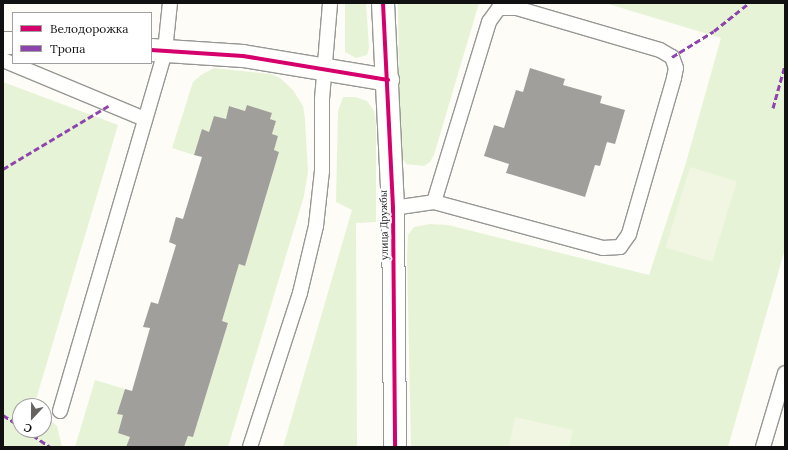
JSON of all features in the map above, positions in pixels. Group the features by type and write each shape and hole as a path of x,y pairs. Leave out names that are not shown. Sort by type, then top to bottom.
{"street":[{"name":"улица Дружбы","path":"383,3 388,80 392,208 395,447"},
{"path":"158,50 237,56 388,80"}],"lane":[{"path":"60,411 145,119 158,50 170,3"},
{"path":"250,447 279,361 314,238 321,192 324,69 330,3"},
{"path":"392,208 434,202 603,248 620,247 629,234 674,78 676,68 672,57 660,50 516,8 499,8 489,22 434,202"},
{"path":"13,64 145,119"},
{"path":"763,447 785,373"}],"green space":[{"path":"345,3 366,3 369,48 367,55 356,58 345,52"},
{"path":"398,3 479,3 434,155 430,162 424,166 406,164 400,154"},
{"path":"605,3 785,3 785,249 728,447 411,447 407,256 408,235 414,227 430,224 448,225 649,275 685,166 721,38"},
{"path":"214,68 271,74 280,78 293,90 303,106 308,172 304,196 228,447 184,447 188,436 193,437 228,323 222,321 239,264 245,266 279,152 274,150 278,136 272,134 276,121 270,119 272,113 245,111 230,106 226,119 209,132 202,130 194,155 172,148 193,82 201,75"},
{"path":"3,82 118,125 36,398 12,398 12,438 52,438 52,422 57,426 62,447 3,447"},
{"path":"343,97 355,97 367,101 374,111 376,123 376,222 356,223 357,447 283,447 352,210 336,202 338,111"},
{"path":"690,167 737,181 712,262 665,247"},
{"path":"95,380 125,389 117,414 123,415 118,433 130,437 126,447 75,447"},
{"path":"515,417 573,430 569,447 509,447"}],"building":[{"path":"530,68 565,79 563,85 602,96 600,103 625,110 615,144 607,142 600,166 595,165 585,197 506,173 509,164 484,156 494,125 504,128 516,90 523,92"},
{"path":"247,105 272,113 270,119 276,121 272,134 278,136 274,150 279,152 245,266 239,264 222,321 228,323 193,437 188,436 184,447 126,447 130,437 118,433 123,415 117,414 125,389 132,391 150,328 143,327 151,302 158,304 176,245 169,242 176,217 183,219 202,157 194,155 202,129 209,132 214,116 226,119 229,106 245,111"}],"marked path":[{"path":"672,57 714,31 749,3"},
{"path":"773,108 785,65"},
{"path":"3,169 110,105"},
{"path":"3,415 12,421"},
{"path":"37,438 50,447"}],"cycle path":[{"path":"383,3 393,208 395,447"},
{"path":"152,50 243,56 388,80"}]}
